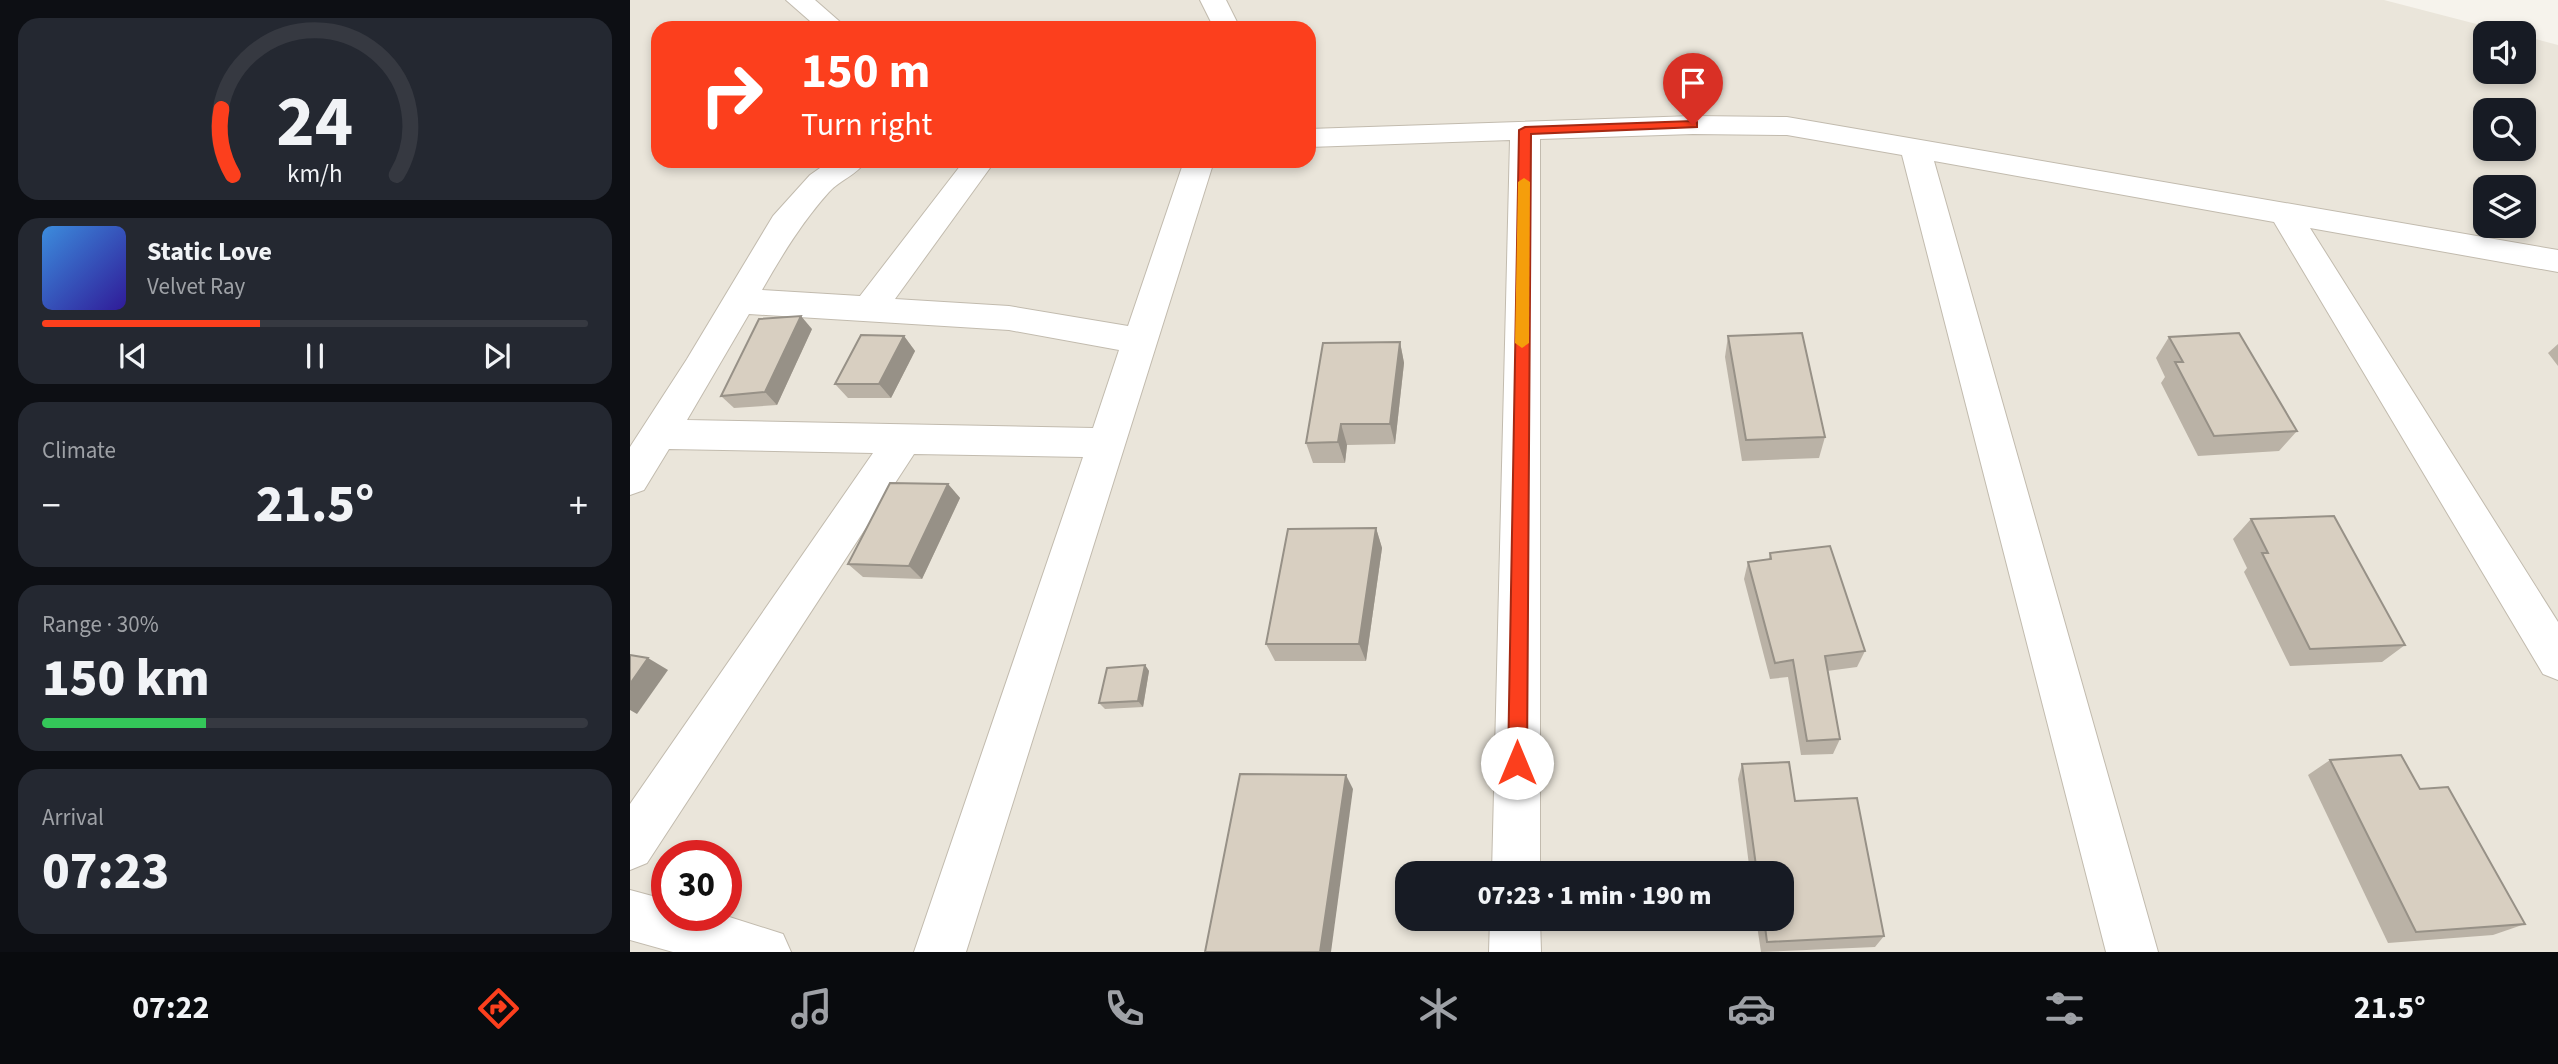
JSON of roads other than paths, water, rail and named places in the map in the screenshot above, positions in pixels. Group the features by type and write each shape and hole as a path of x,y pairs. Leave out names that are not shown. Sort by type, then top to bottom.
{"street":[{"path":"799,0 825,21"},
{"path":"1213,0 1224,21"},
{"path":"1316,138 1693,125 1787,126 2558,261"},
{"path":"1516,861 1525,130"},
{"path":"1915,148 2132,952"},
{"path":"630,479 660,434 784,224 821,182 841,168"},
{"path":"869,309 975,168"},
{"path":"940,952 1197,168"},
{"path":"2285,213 2558,660"},
{"path":"739,301 1009,318 1140,341"},
{"path":"660,434 1106,443"},
{"path":"630,846 904,438"},
{"path":"630,915 765,952"},
{"path":"1515,931 1515,952"}]}
